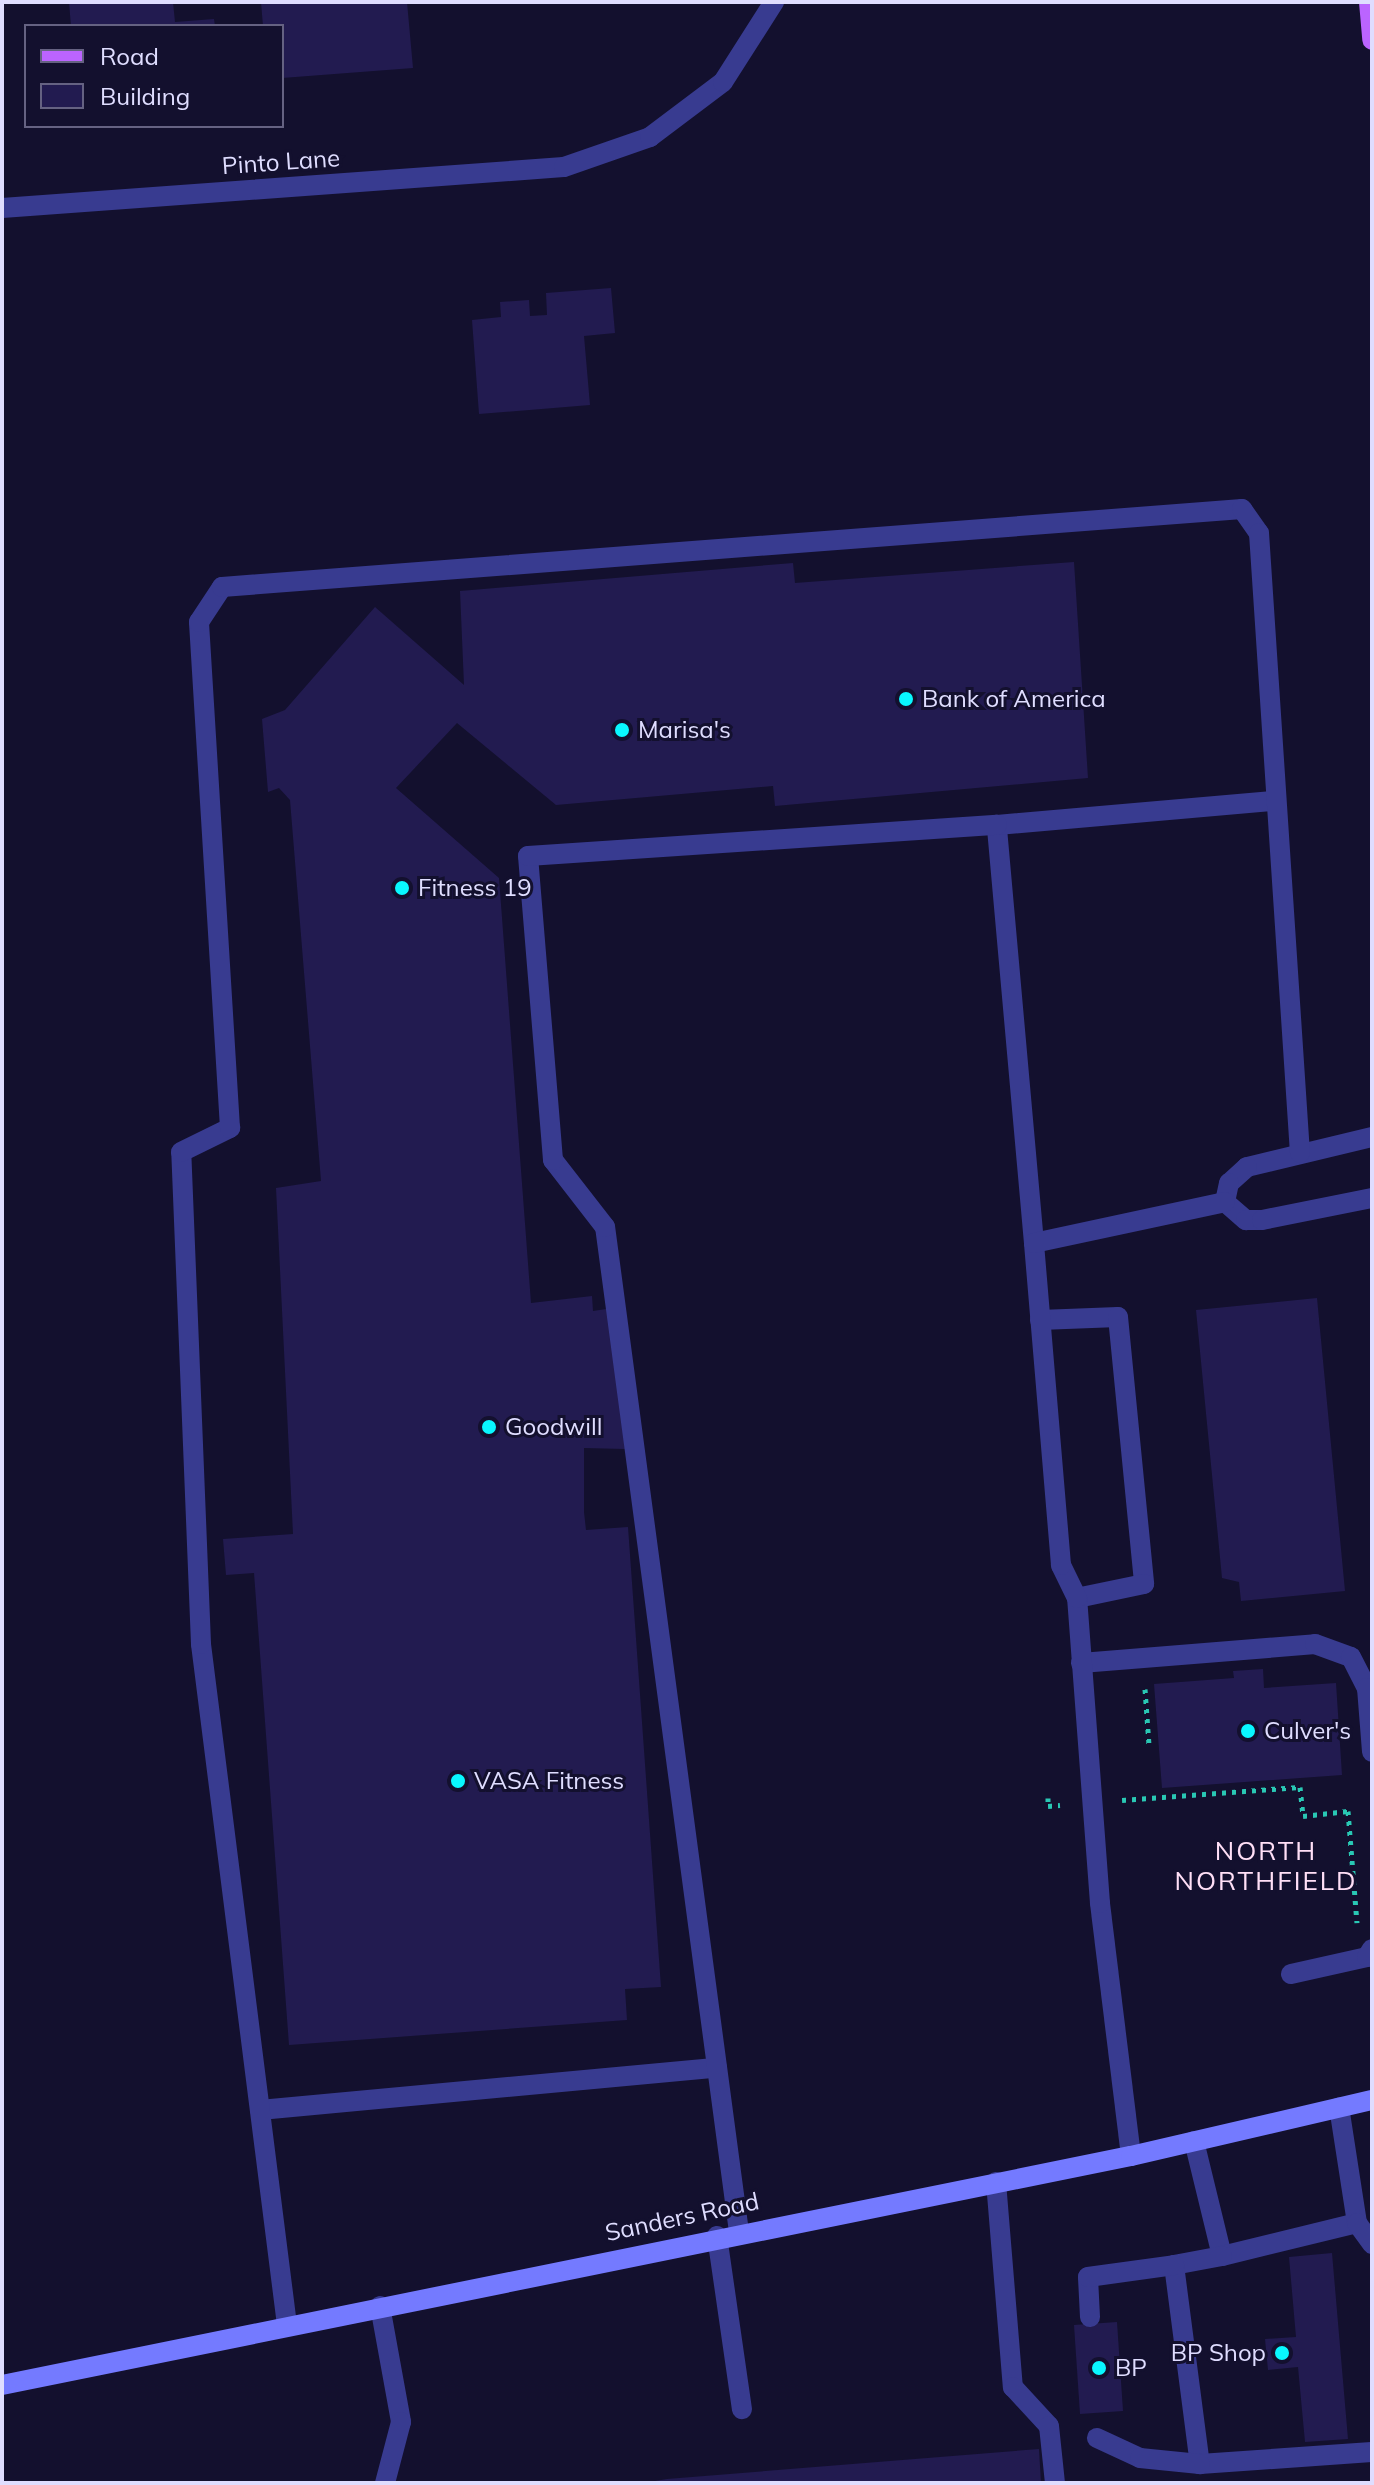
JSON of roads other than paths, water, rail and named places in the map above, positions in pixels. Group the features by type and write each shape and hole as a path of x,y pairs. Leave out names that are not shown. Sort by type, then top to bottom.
{"main road":[{"path":"1369,2 1372,40"},
{"name":"Sanders Road","path":"2,2385 717,2236 1131,2156 1372,2100"}],"street":[{"name":"Pinto Lane","path":"2,208 564,167 650,137 723,82 774,2"},
{"path":"287,2325 201,1644 181,1152 230,1128 199,622 222,587 1242,509 1259,533 1274,801 1300,1153"},
{"path":"739,2232 605,1227 553,1160 528,856 997,825 1274,801"},
{"path":"997,825 1061,1565 1077,1598 1093,1803 1131,2156"},
{"path":"1225,1202 1229,1183 1247,1167 1372,1137"},
{"path":"1225,1202 1246,1220 1262,1220 1372,1198"},
{"path":"1034,1243 1225,1202"},
{"path":"1040,1320 1118,1317 1144,1584 1077,1598"},
{"path":"1081,1663 1315,1644 1351,1657 1367,1688 1372,1752"},
{"path":"1291,1974 1367,1957 1368,1942"},
{"path":"260,2110 717,2068"},
{"path":"1339,2107 1357,2223 1372,2244"},
{"path":"1194,2141 1222,2256"},
{"path":"996,2182 1013,2387 1049,2426 1055,2483"},
{"path":"1090,2317 1088,2277 1222,2256 1357,2223"},
{"path":"717,2236 742,2409"},
{"path":"1174,2265 1200,2464"},
{"path":"380,2306 401,2422 385,2483"},
{"path":"1097,2438 1140,2458 1200,2464 1372,2452"}],"place":[{"name":"Bank of America","path":"906,699"},
{"name":"Marisa's","path":"622,730"},
{"name":"Fitness 19","path":"402,888"},
{"name":"Goodwill","path":"489,1427"},
{"name":"Culver's","path":"1248,1731"},
{"name":"VASA Fitness","path":"458,1781"},
{"name":"BP Shop","path":"1282,2353"},
{"name":"BP","path":"1099,2368"}],"district":[{"name":"NORTH NORTHFIELD","path":"1266,1866"}]}
